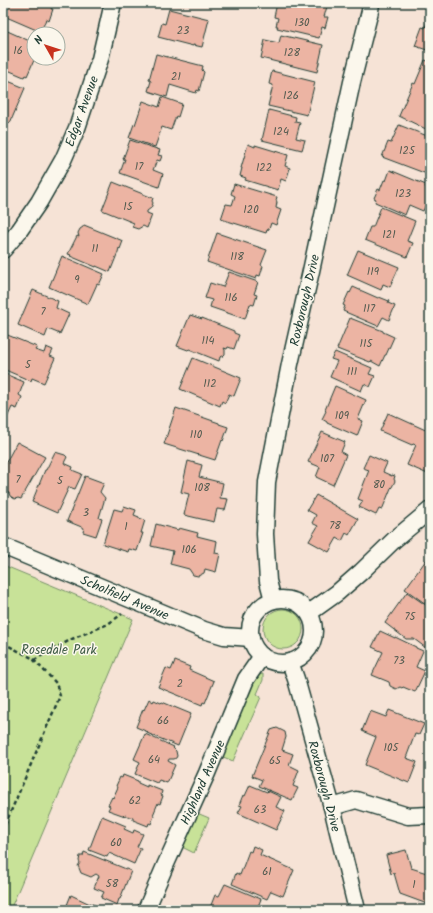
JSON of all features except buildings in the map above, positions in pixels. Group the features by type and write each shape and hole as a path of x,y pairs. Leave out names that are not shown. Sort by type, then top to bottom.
{"street":[{"name":"Edgar Avenue","path":"3,250 19,231 39,202 63,160 77,128 100,59 113,3"},
{"name":"Roxborough Drive","path":"273,600 268,581 265,534 267,482 290,364 352,82 371,3"},
{"path":"309,614 337,593 394,540 430,510"},
{"name":"Scholfield Avenue","path":"3,546 204,630 224,636 251,638"},
{"path":"284,599 294,601 303,606 309,614 314,623 315,633 307,652 299,658 290,662 280,663 270,661 262,656 253,645 250,628 257,610 265,604 273,600 284,599"},
{"name":"Highland Avenue","path":"146,910 207,773 246,679 262,656"},
{"name":"Roxborough Drive","path":"290,662 332,808 357,910"},
{"path":"332,808 356,800 408,816 430,815 430,808"}],"path":[{"path":"34,660 72,639 108,624 140,603"},
{"path":"3,643 32,658 56,683 60,696 3,830"}],"green space":[{"name":"Rosedale Park","path":"3,565 133,619 10,910 3,910"},
{"path":"283,609 297,615 303,629 297,643 283,649 269,643 263,629 269,615"},
{"path":"263,674 263,680 257,694 261,697 233,761 221,756 252,682 257,675"},
{"path":"197,813 209,818 194,853 182,847"}]}
